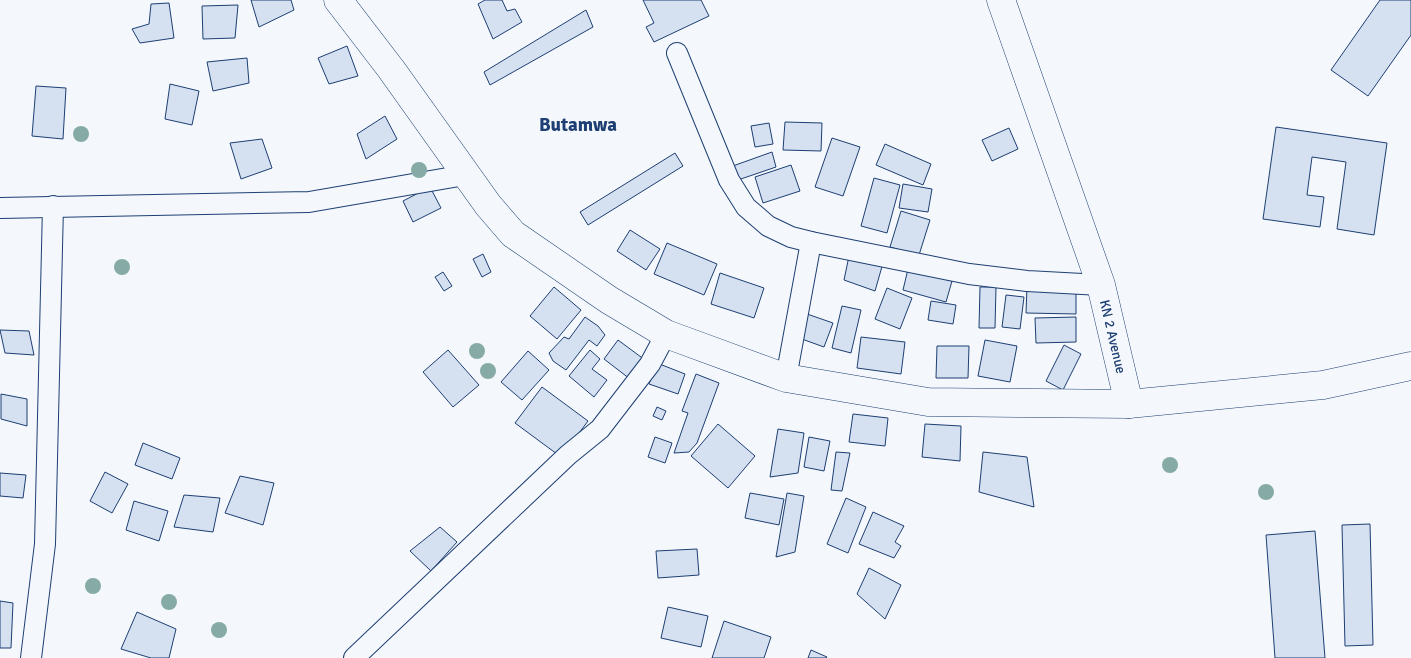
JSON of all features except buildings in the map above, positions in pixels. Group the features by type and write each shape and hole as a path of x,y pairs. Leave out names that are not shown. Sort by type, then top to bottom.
{"street":[{"path":"338,0 391,69 465,175 513,234 609,300 666,334 786,378 928,402 1129,404 1323,385 1411,366"},
{"name":"KN 2 Avenue","path":"1001,0 1101,285 1129,404"},
{"path":"677,53 729,180 746,206 768,226 791,237 811,242 969,274 1027,281 1101,285"},
{"path":"0,208 309,202 465,175"},
{"path":"31,658 45,544 53,206"},
{"path":"786,378 811,242"},
{"path":"354,658 568,455 600,429 650,364 666,334"}],"district":[{"name":"Butamwa","path":"578,124"}]}
